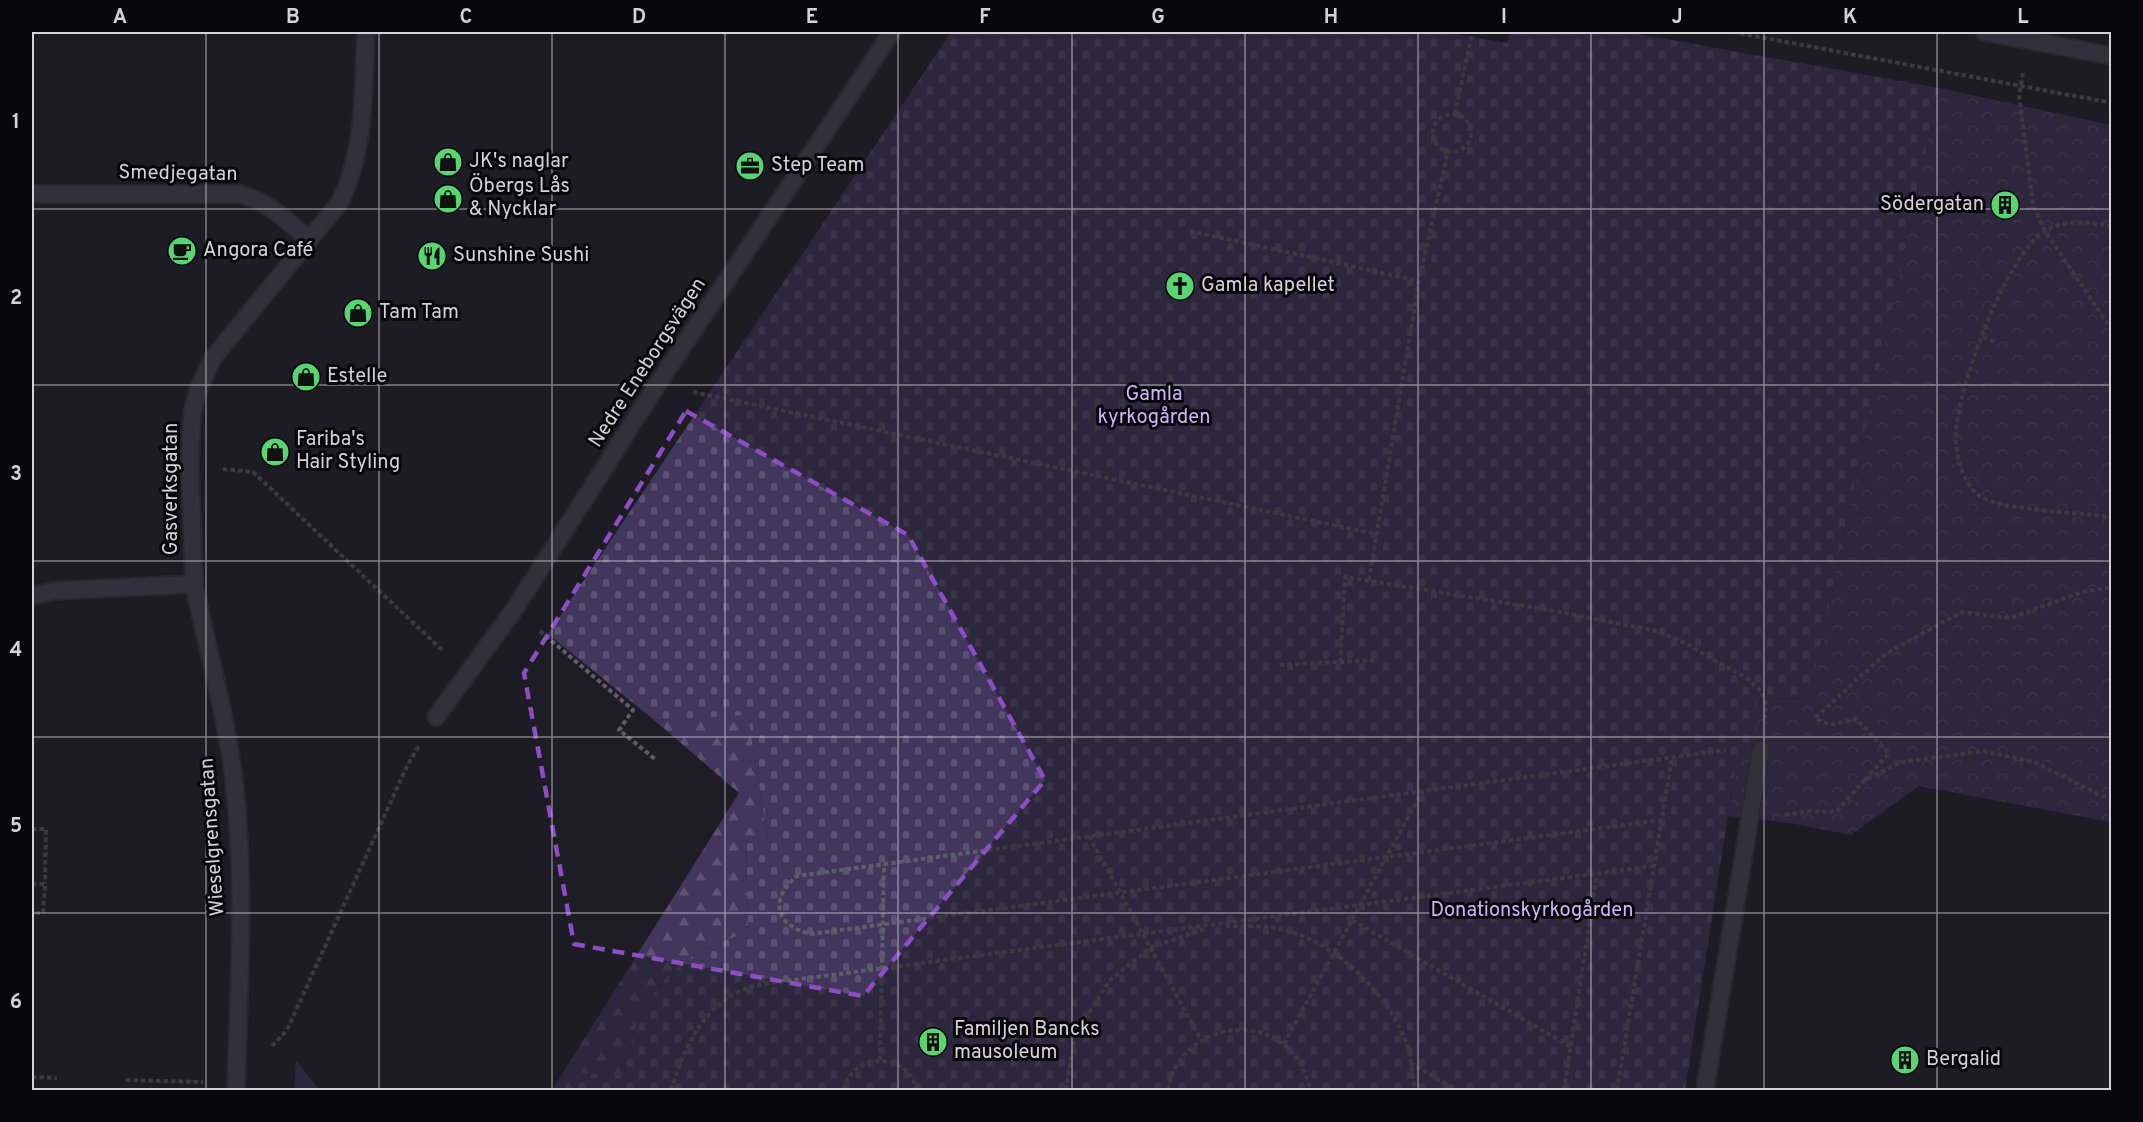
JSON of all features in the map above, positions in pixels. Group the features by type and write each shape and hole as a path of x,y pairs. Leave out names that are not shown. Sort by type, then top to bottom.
{"street":[{"name":"Gasverksgatan","path":"32,596 53,591 194,584 190,465 192,414 198,390 213,358 340,202 352,178 359,150 366,32"},
{"name":"Nedre Eneborgsvägen","path":"436,717 514,610 657,385 892,32"},
{"path":"1985,32 2112,56"},
{"name":"Smedjegatan","path":"32,194 239,194 255,198 275,210 309,240"},
{"name":"Wieselgrensgatan","path":"194,584 231,757 238,833 240,917 236,1087"},
{"path":"1705,1090 1761,750"}],"path":[{"path":"1455,114 1472,32"},
{"path":"1733,32 2112,103"},
{"path":"2029,40 2019,95 2033,205 2045,231 2112,330"},
{"path":"1455,114 1466,121 1471,138 1459,151 1448,151 1437,145 1433,133 1438,121 1455,114"},
{"path":"1369,580 1419,282 1448,151"},
{"path":"2112,225 2080,222 2062,224 2045,231 2033,241 2012,268 1983,337 1963,394 1956,431 1957,453 1968,482 1978,496 2005,505 2112,517"},
{"path":"1190,231 1419,282"},
{"path":"1983,337 1995,342"},
{"path":"657,385 1376,534"},
{"path":"190,465 253,472 466,673"},
{"path":"1340,662 1345,577 1657,631 1711,657 1748,679 1762,692"},
{"path":"1751,811 1775,817 1809,811 1836,812 1889,753 1856,719 1830,725 1815,718 1884,655 1961,612 2011,618 2082,592 2112,586"},
{"path":"514,610 633,710 619,730 655,759"},
{"path":"1280,665 1378,660"},
{"path":"126,1080 236,1087 287,1030 407,766 436,717"},
{"path":"1662,820 811,934 794,930 783,919 779,906 781,894 797,876 1727,750"},
{"path":"1865,780 1901,762 1983,751 2034,762 2102,796 2112,798"},
{"path":"1617,1090 1672,757"},
{"path":"1284,1044 1423,791"},
{"path":"32,829 46,829 44,913 32,913"},
{"path":"1089,836 1201,1040"},
{"path":"880,1060 884,864"},
{"path":"671,1090 682,1055 696,1028 716,1007 741,990 771,983 1654,866"},
{"path":"1564,1090 1597,874"},
{"path":"32,884 45,884"},
{"path":"1352,920 1571,1047"},
{"path":"1066,1090 1075,1035 1109,981 1150,948 1214,925 1277,928 1325,946 1334,953 1380,994 1407,1046 1415,1090"},
{"path":"1168,1090 1169,1080 1182,1057 1201,1040 1221,1032 1243,1029 1264,1034 1284,1044 1303,1065 1311,1090"},
{"path":"844,1090 853,1071 865,1063 880,1060 895,1063 907,1071 915,1083 916,1090"},
{"path":"1410,1063 1457,1090"},
{"path":"32,1077 57,1077"}],"highlighted area":[{"path":"686,411 908,535 1045,780 863,996 574,944 524,673"}],"green space":[{"name":"Gamla kyrkogården","path":"951,32 1442,32 1508,43 1510,32 1627,32 1939,88 1809,699 1776,698 1756,740 1736,764 1685,1090 574,1090 576,1073 624,1075 637,1026 644,1010 663,981 688,959 748,932 746,843 768,840 748,715 654,720 548,634"},
{"path":"1939,88 2111,125 2111,822 1919,786 1851,835 1790,823 1728,816 1736,764 1756,740 1756,698 1809,699"},
{"path":"748,714 768,841 746,843 748,932 688,959 663,981 644,1010 637,1026 624,1075 576,1073 574,1090 552,1090 739,793 654,720"},
{"path":"296,1060 319,1090 294,1090"}],"place":[{"name":"JK's naglar","path":"448,162"},
{"name":"Step Team","path":"750,166"},
{"name":"Öbergs Lås & Nycklar","path":"448,199"},
{"name":"Södergatan","path":"2005,205"},
{"name":"Angora Café","path":"182,251"},
{"name":"Sunshine Sushi","path":"432,256"},
{"name":"Gamla kapellet","path":"1180,286"},
{"name":"Tam Tam","path":"358,313"},
{"name":"Estelle","path":"306,377"},
{"name":"Fariba's Hair Styling","path":"275,452"},
{"name":"Familjen Bancks mausoleum","path":"933,1042"},
{"name":"Bergalid","path":"1905,1060"}],"park label":[{"name":"Donationskyrkogården","path":"1532,911"}]}
